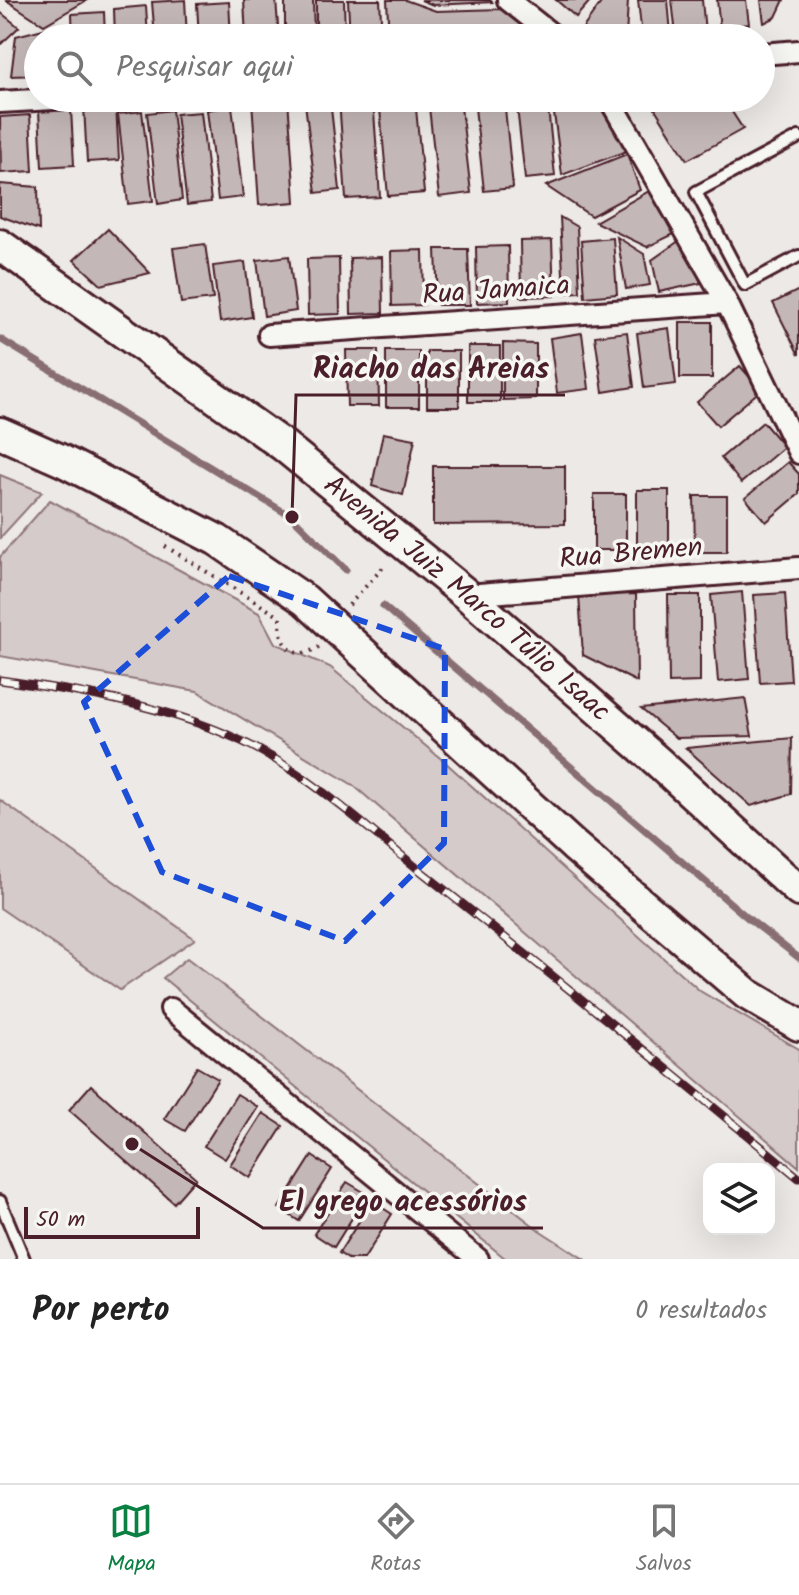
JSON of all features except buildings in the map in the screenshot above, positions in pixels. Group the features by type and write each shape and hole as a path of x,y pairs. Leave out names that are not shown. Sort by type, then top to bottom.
{"main road":[{"name":"Avenida Juiz Marco Túlio Isaac","path":"0,245 284,446 467,595 657,761 799,891"},
{"path":"0,433 63,461 217,540 305,600 585,856 747,994 799,1025"}],"street":[{"path":"508,0 538,24"},
{"path":"775,53 799,51"},
{"path":"0,102 24,101"},
{"path":"617,112 727,303 799,453"},
{"name":"Rua Jamaica","path":"269,335 727,303"},
{"name":"Rua Bremen","path":"467,595 799,568"},
{"path":"171,1009 478,1259"}],"lane":[{"path":"799,137 696,192 745,285 799,256"},
{"path":"0,1201 24,1259"}],"path":[{"path":"344,610 391,559"}],"highlighted area":[{"path":"229,576 445,649 444,843 345,941 162,872 84,702"}],"shaded area":[{"path":"0,475 42,492 0,538"},
{"path":"50,500 259,613 275,643 330,667 445,762 700,991 799,1049 799,1167 353,785 197,691 0,656 0,557"},
{"path":"0,800 195,939 120,990 0,908"},
{"path":"187,958 539,1230 584,1259 506,1259 163,978"}],"waterway":[{"path":"0,339 292,517 346,570"},
{"path":"383,606 749,919 799,958"}],"railway":[{"path":"0,680 90,694 179,717 235,738 286,766 358,820 799,1178"}],"place":[{"name":"Riacho das Areias","path":"292,517"},
{"name":"El grego acessórios","path":"132,1144"}]}
